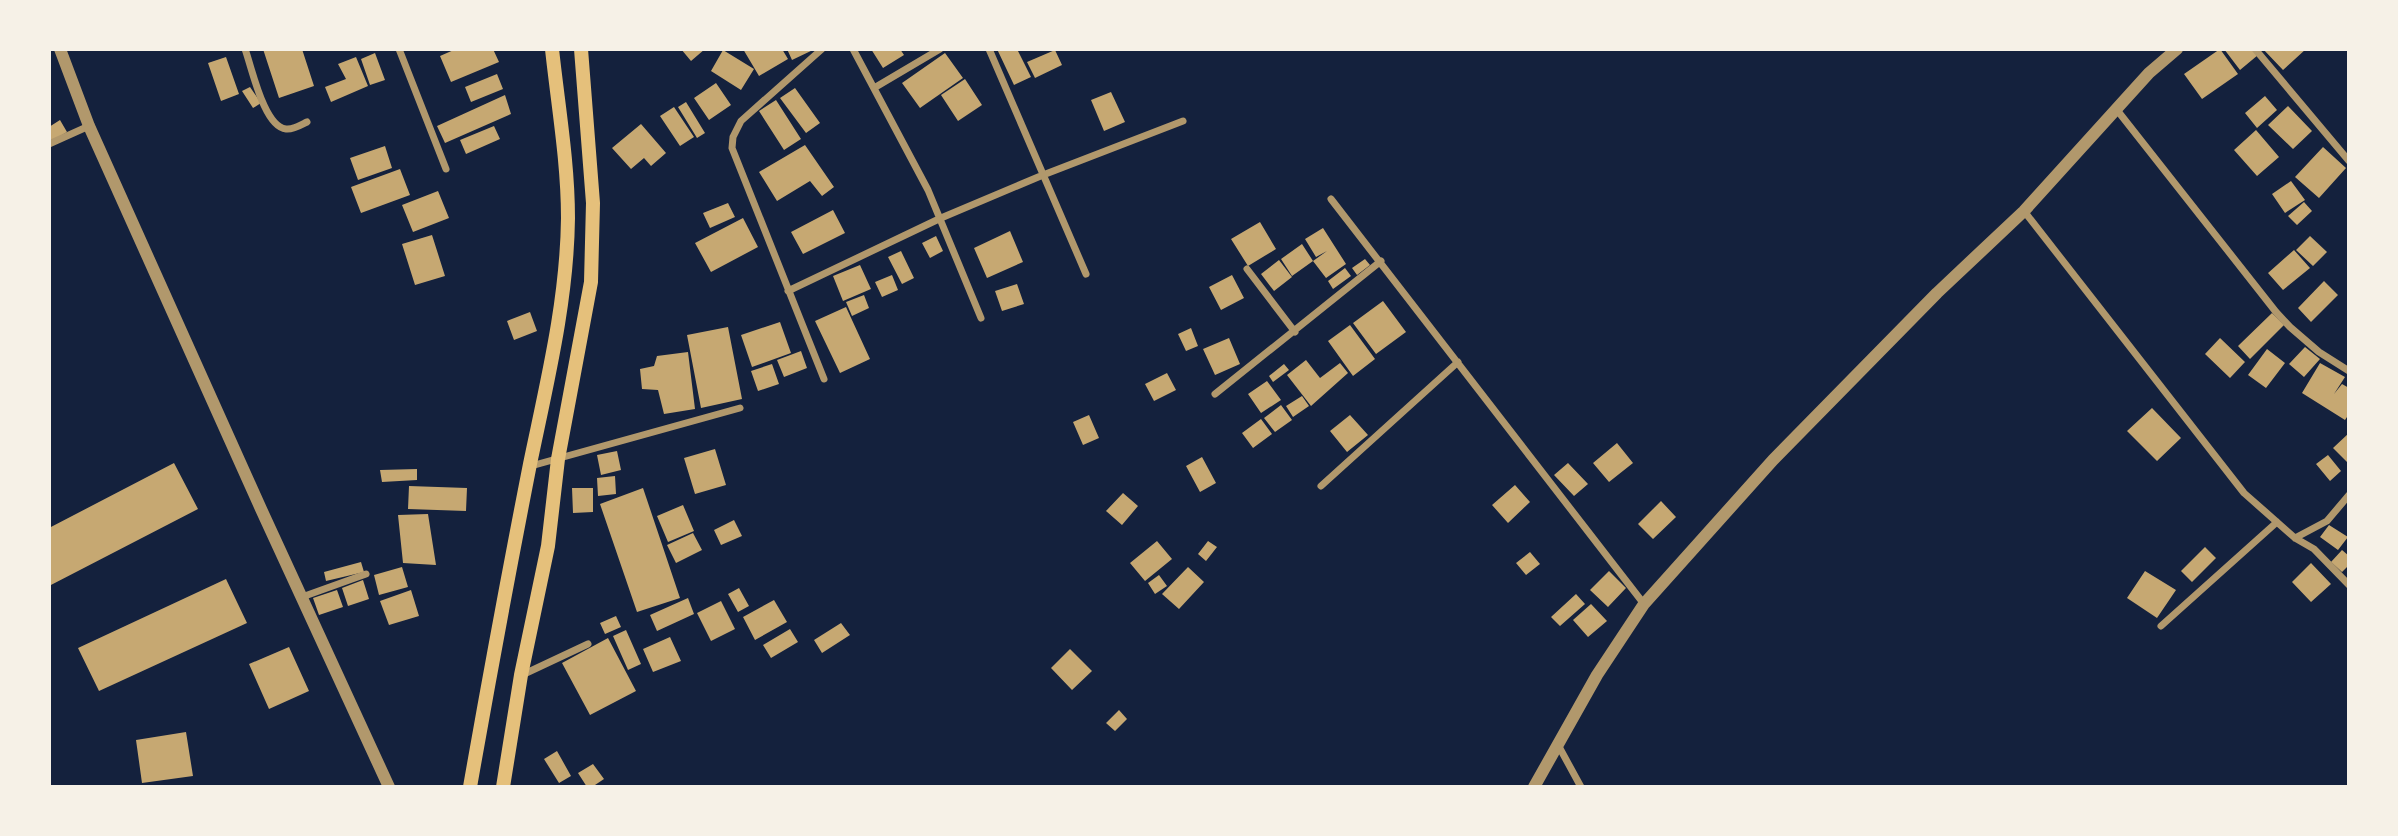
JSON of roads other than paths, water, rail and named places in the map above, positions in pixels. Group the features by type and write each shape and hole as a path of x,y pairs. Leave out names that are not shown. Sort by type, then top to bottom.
{"main road":[{"path":"470,787 557,335 566,257 566,172 552,49"},
{"path":"503,787 521,675 548,546 558,459 591,282 593,203 581,49"}],"street":[{"path":"60,49 89,126 389,787"},
{"path":"246,49 267,114 272,121 285,129 307,122"},
{"path":"399,49 446,169"},
{"path":"822,49 741,121 733,137 733,154 824,379"},
{"path":"853,49 942,219 981,318"},
{"path":"873,88 940,49"},
{"path":"989,49 1086,274"},
{"path":"1534,787 1597,675 1644,604 1773,460 1937,293 2024,211 2149,73 2177,49"},
{"path":"2255,49 2349,161"},
{"path":"2117,110 2276,312 2319,352 2349,371"},
{"path":"788,291 1043,175 1183,121"},
{"path":"49,144 89,126"},
{"path":"1331,199 1644,604"},
{"path":"2024,211 2244,493 2295,538 2314,549 2349,585"},
{"path":"1215,394 1381,261"},
{"path":"1247,269 1294,332"},
{"path":"1321,486 1458,362"},
{"path":"530,466 740,408"},
{"path":"2295,538 2327,521 2349,495"},
{"path":"2161,626 2277,522"},
{"path":"302,597 366,574"},
{"path":"521,675 588,644"},
{"path":"1557,743 1581,787"}]}
